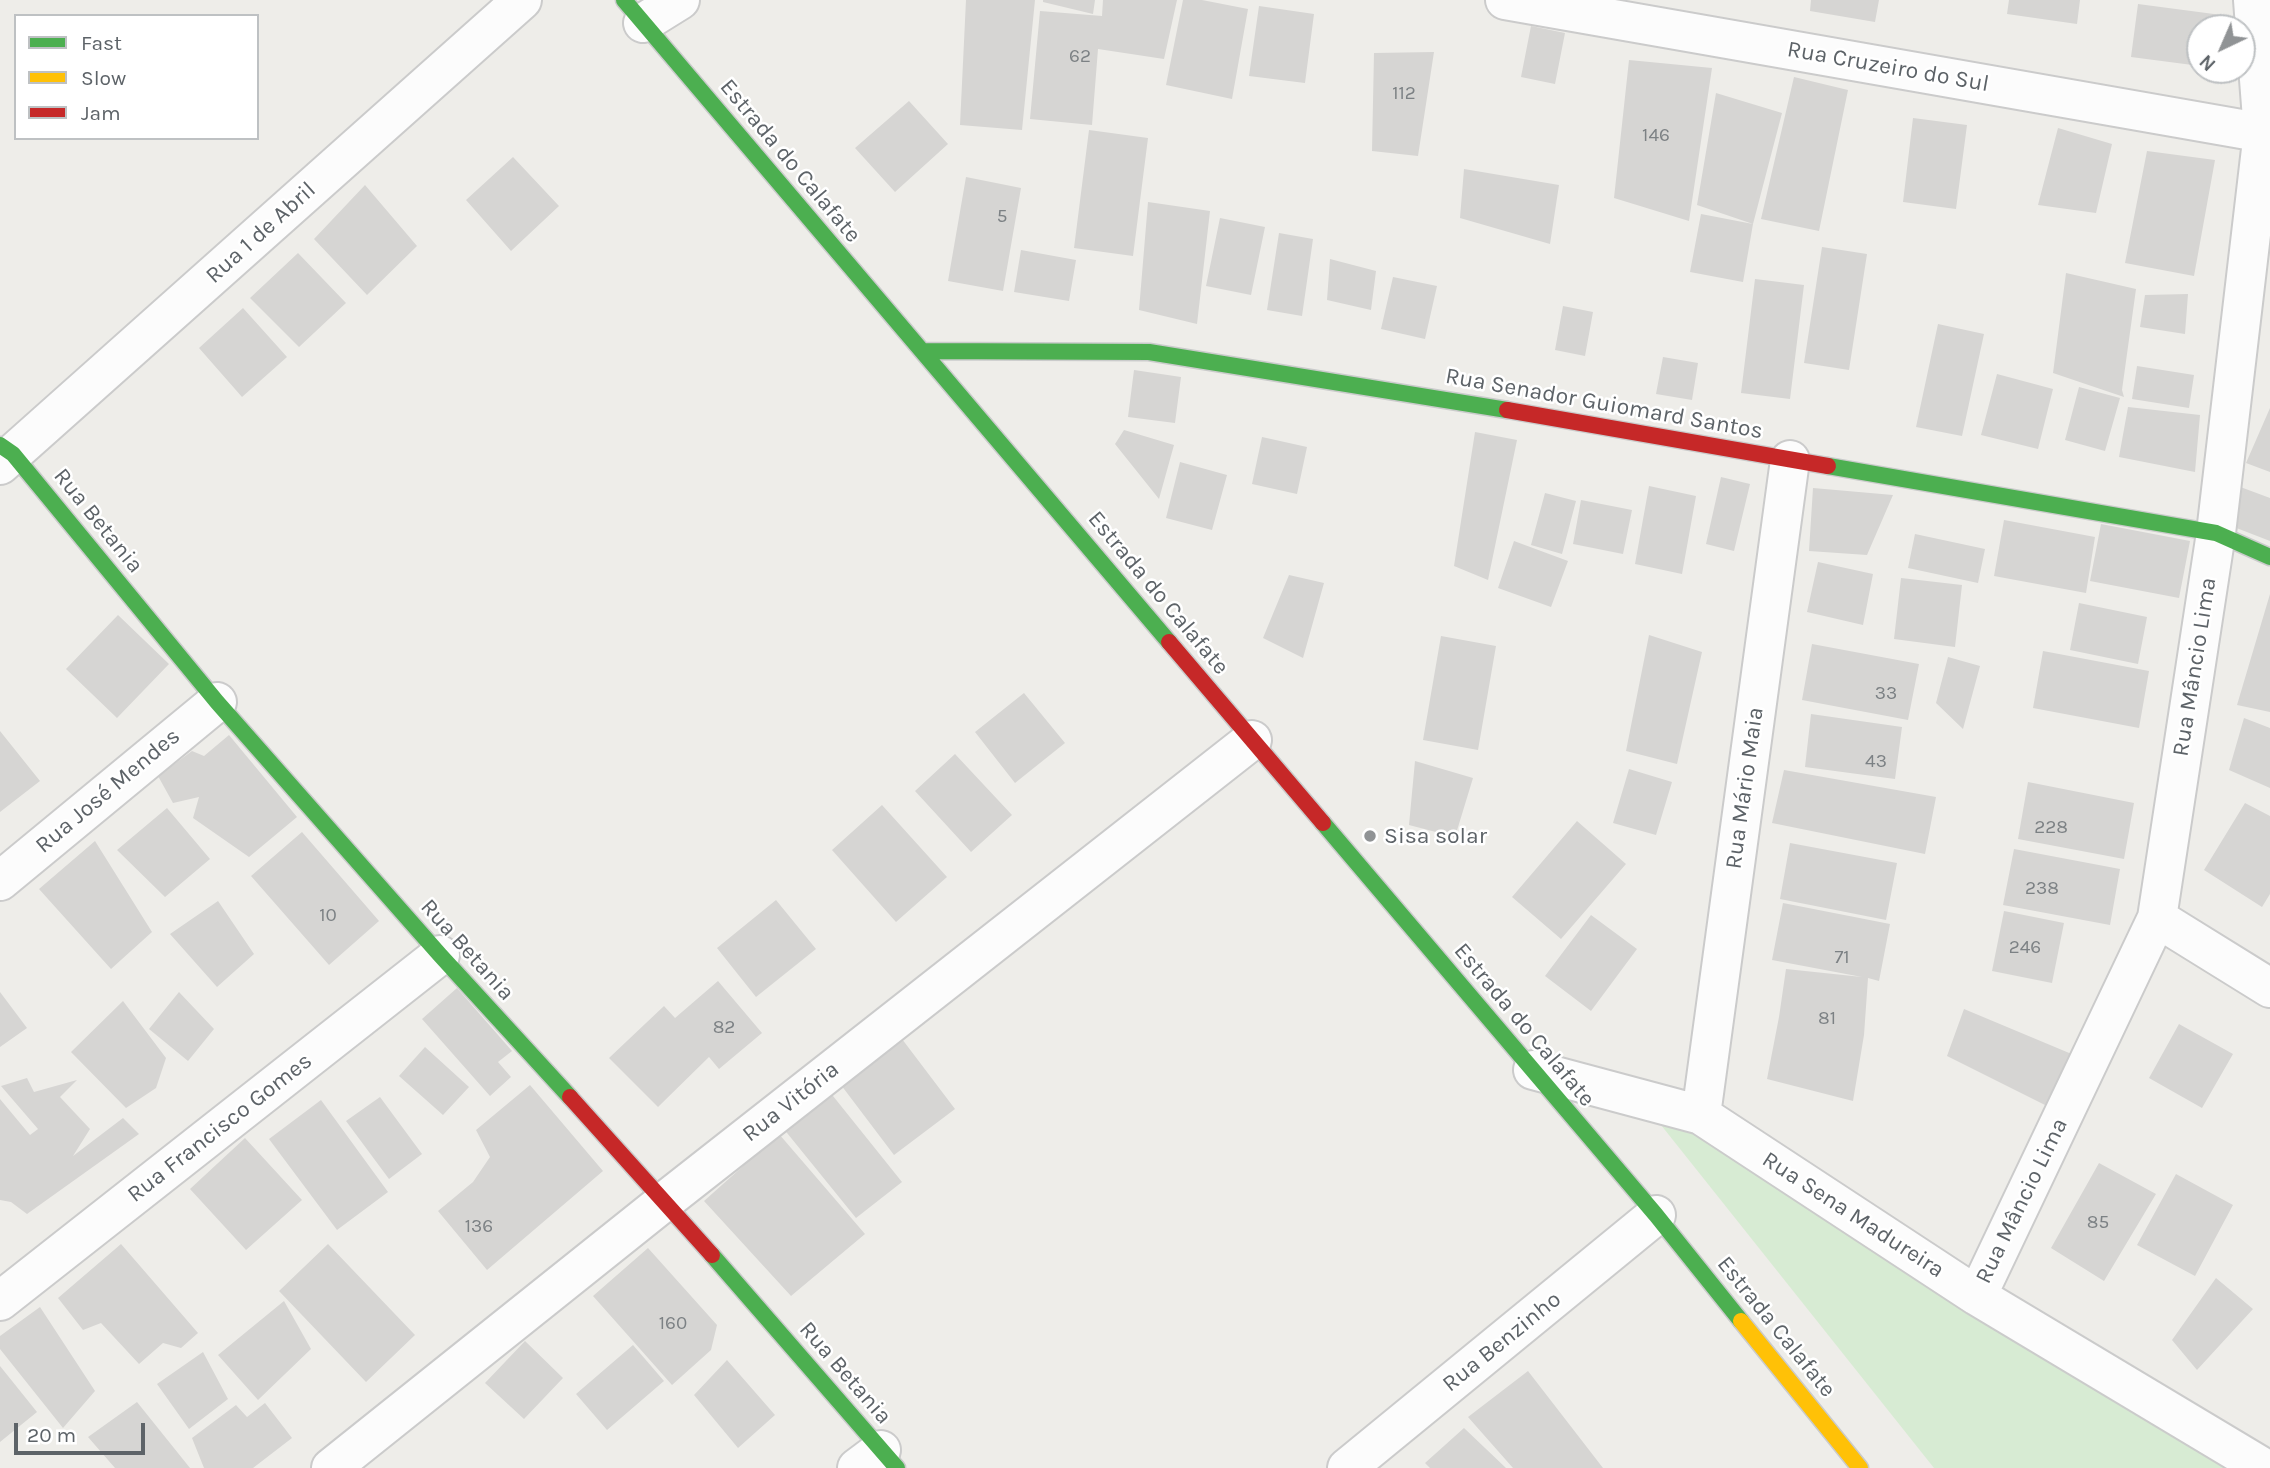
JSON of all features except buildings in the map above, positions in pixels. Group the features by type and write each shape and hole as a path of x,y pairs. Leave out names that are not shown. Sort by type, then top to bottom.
{"street":[{"name":"Rua 1 de Abril","path":"4,455 522,0"},
{"path":"634,11 680,0"},
{"name":"Rua Cruzeiro do Sul","path":"1505,0 2266,133"},
{"name":"Rua Mâncio Lima","path":"1977,1296 2157,918 2216,533 2266,133 2253,0"},
{"name":"Estrada do Calafate","path":"634,11 1656,1215"},
{"name":"Rua Senador Guiomard Santos","path":"922,351 1149,352 1338,381 2216,533 2270,557"},
{"name":"Rua Betania","path":"4,455 440,956 665,1201 878,1462"},
{"name":"Rua Mário Maia","path":"1701,1115 1790,460"},
{"name":"Rua José Mendes","path":"0,881 217,702"},
{"name":"Rua Vitória","path":"331,1468 665,1201 1252,740"},
{"path":"2157,918 2270,988"},
{"name":"Rua Francisco Gomes","path":"0,1301 440,956"},
{"name":"Rua Sena Madureira","path":"1533,1070 1701,1115 1977,1296 2264,1468"},
{"name":"Rua Benzinho","path":"1347,1468 1656,1215"},
{"name":"Estrada Calafate","path":"1656,1215 1860,1468"}],"green space":[{"path":"1657,1120 1713,1131 2253,1468 1934,1468"}],"traffic: fast":[{"path":"624,0 1169,642"},
{"path":"922,351 1149,352 1507,410"},
{"path":"0,445 13,454 217,702 440,955 570,1097"},
{"path":"1828,466 2216,533 2270,557"},
{"path":"1323,823 1656,1215 1741,1321"},
{"path":"712,1255 897,1468"}],"traffic: slow":[{"path":"1741,1321 1860,1468"}],"traffic: jam":[{"path":"1507,410 1828,466"},
{"path":"1169,642 1323,823"},
{"path":"570,1097 712,1255"}],"place":[{"name":"Sisa solar","path":"1370,836"}]}
